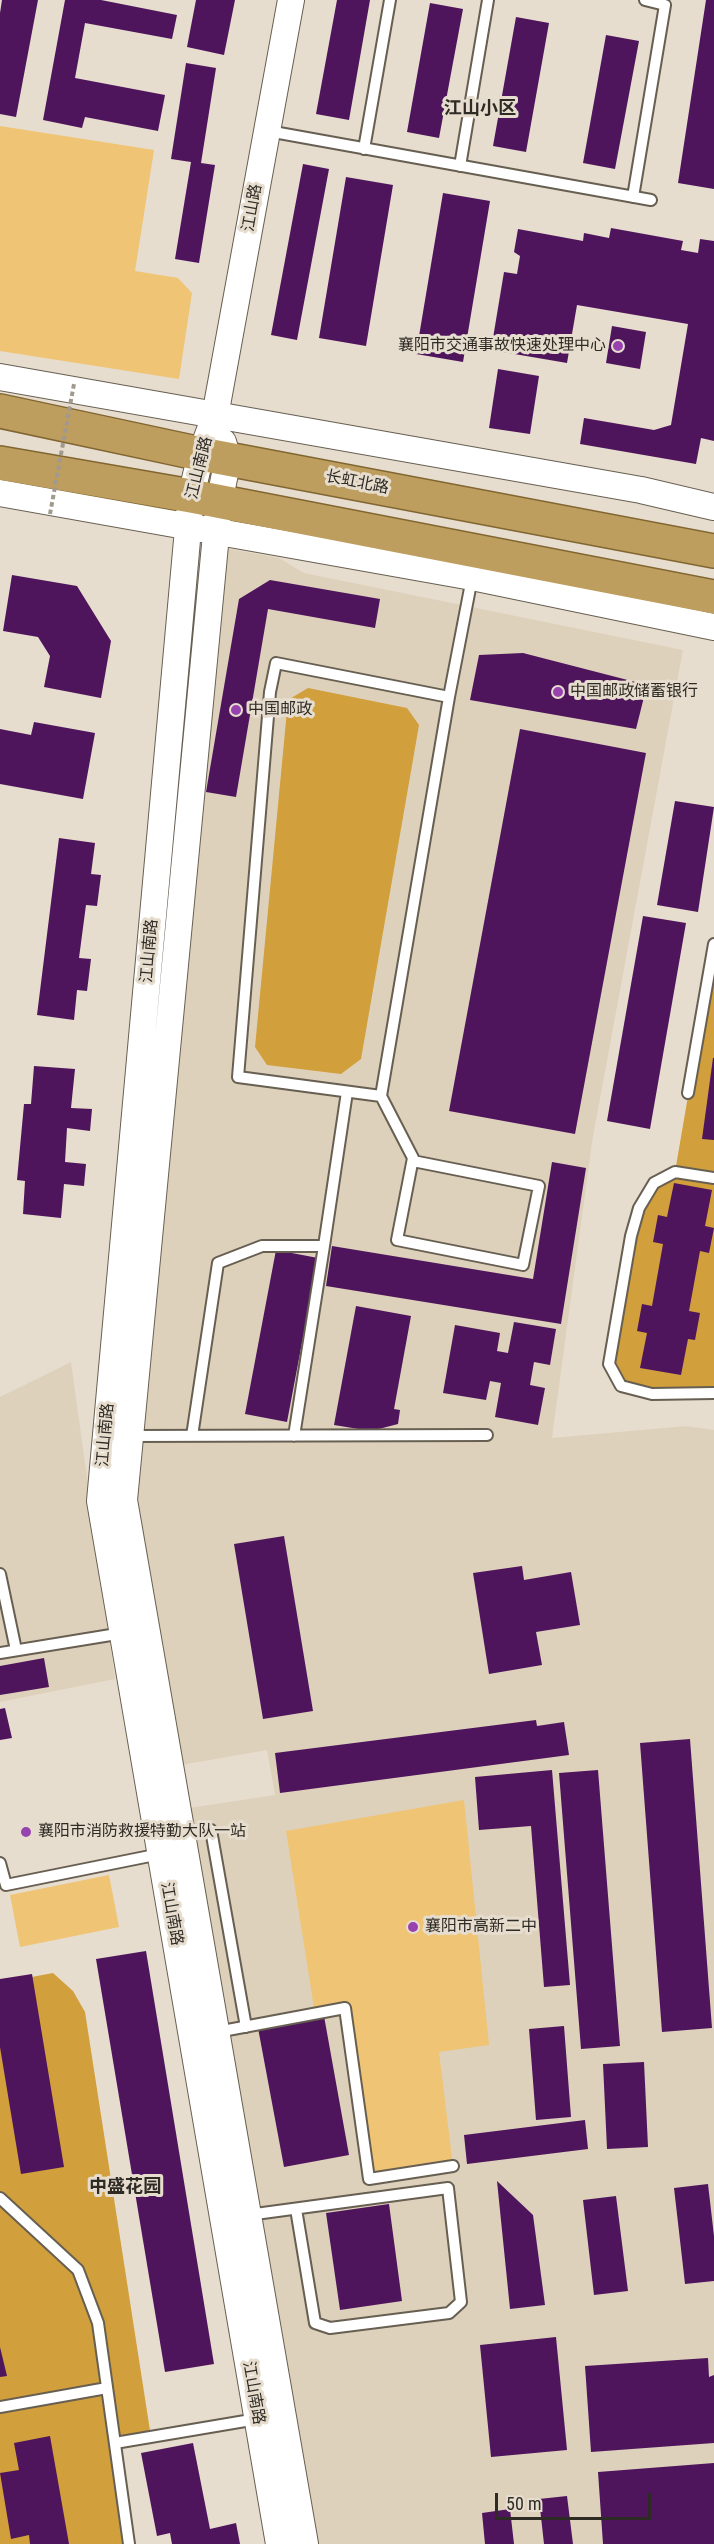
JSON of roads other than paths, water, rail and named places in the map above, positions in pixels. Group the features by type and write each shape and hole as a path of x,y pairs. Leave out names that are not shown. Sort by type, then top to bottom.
{"highway":[{"name":"长虹北路","path":"0,411 215,456 714,551"},
{"path":"0,463 204,515 714,597"}],"street":[{"name":"江山路","path":"215,416 291,0"},
{"path":"0,377 641,490 714,507"},
{"name":"江山南路","path":"215,416 215,456 204,515 100,1501 279,2544"},
{"path":"0,493 204,515 472,577 714,627"},
{"name":"江山南路","path":"204,515 124,1500 305,2544"}],"lane":[{"path":"364,149 390,0"},
{"path":"460,166 488,0"},
{"path":"633,196 665,5 645,0"},
{"path":"267,131 651,200"},
{"path":"413,1161 539,1186 523,1265 397,1240 413,1161 381,1096 449,697 472,577"},
{"path":"381,1096 238,1077 270,692 276,663 449,697"},
{"path":"688,1093 714,944"},
{"path":"294,1436 347,1092"},
{"path":"714,1178 675,1172 654,1183 639,1208 631,1236 609,1364 621,1386 652,1394 714,1393"},
{"path":"192,1436 218,1263 262,1246 324,1246"},
{"path":"130,1437 487,1435"},
{"path":"0,1574 16,1650"},
{"path":"0,1653 123,1633"},
{"path":"211,1830 246,2027"},
{"path":"0,1863 6,1885 161,1854"},
{"path":"217,2032 345,2008 369,2180 453,2166"},
{"path":"248,2215 448,2188 461,2302 449,2313 330,2328 315,2323 296,2209"},
{"path":"0,2198 78,2270 98,2324 129,2544"},
{"path":"0,2407 107,2388"},
{"path":"115,2443 258,2419"}],"place":[{"name":"襄阳市交通事故快速处理中心","path":"618,346"},
{"name":"中国邮政储蓄银行","path":"558,692"},
{"name":"中国邮政","path":"236,710"},
{"name":"襄阳市消防救援特勤大队一站","path":"26,1832"},
{"name":"襄阳市高新二中","path":"413,1927"}],"district":[{"name":"江山小区","path":"480,109"},
{"name":"中盛花园","path":"125,2187"}]}
